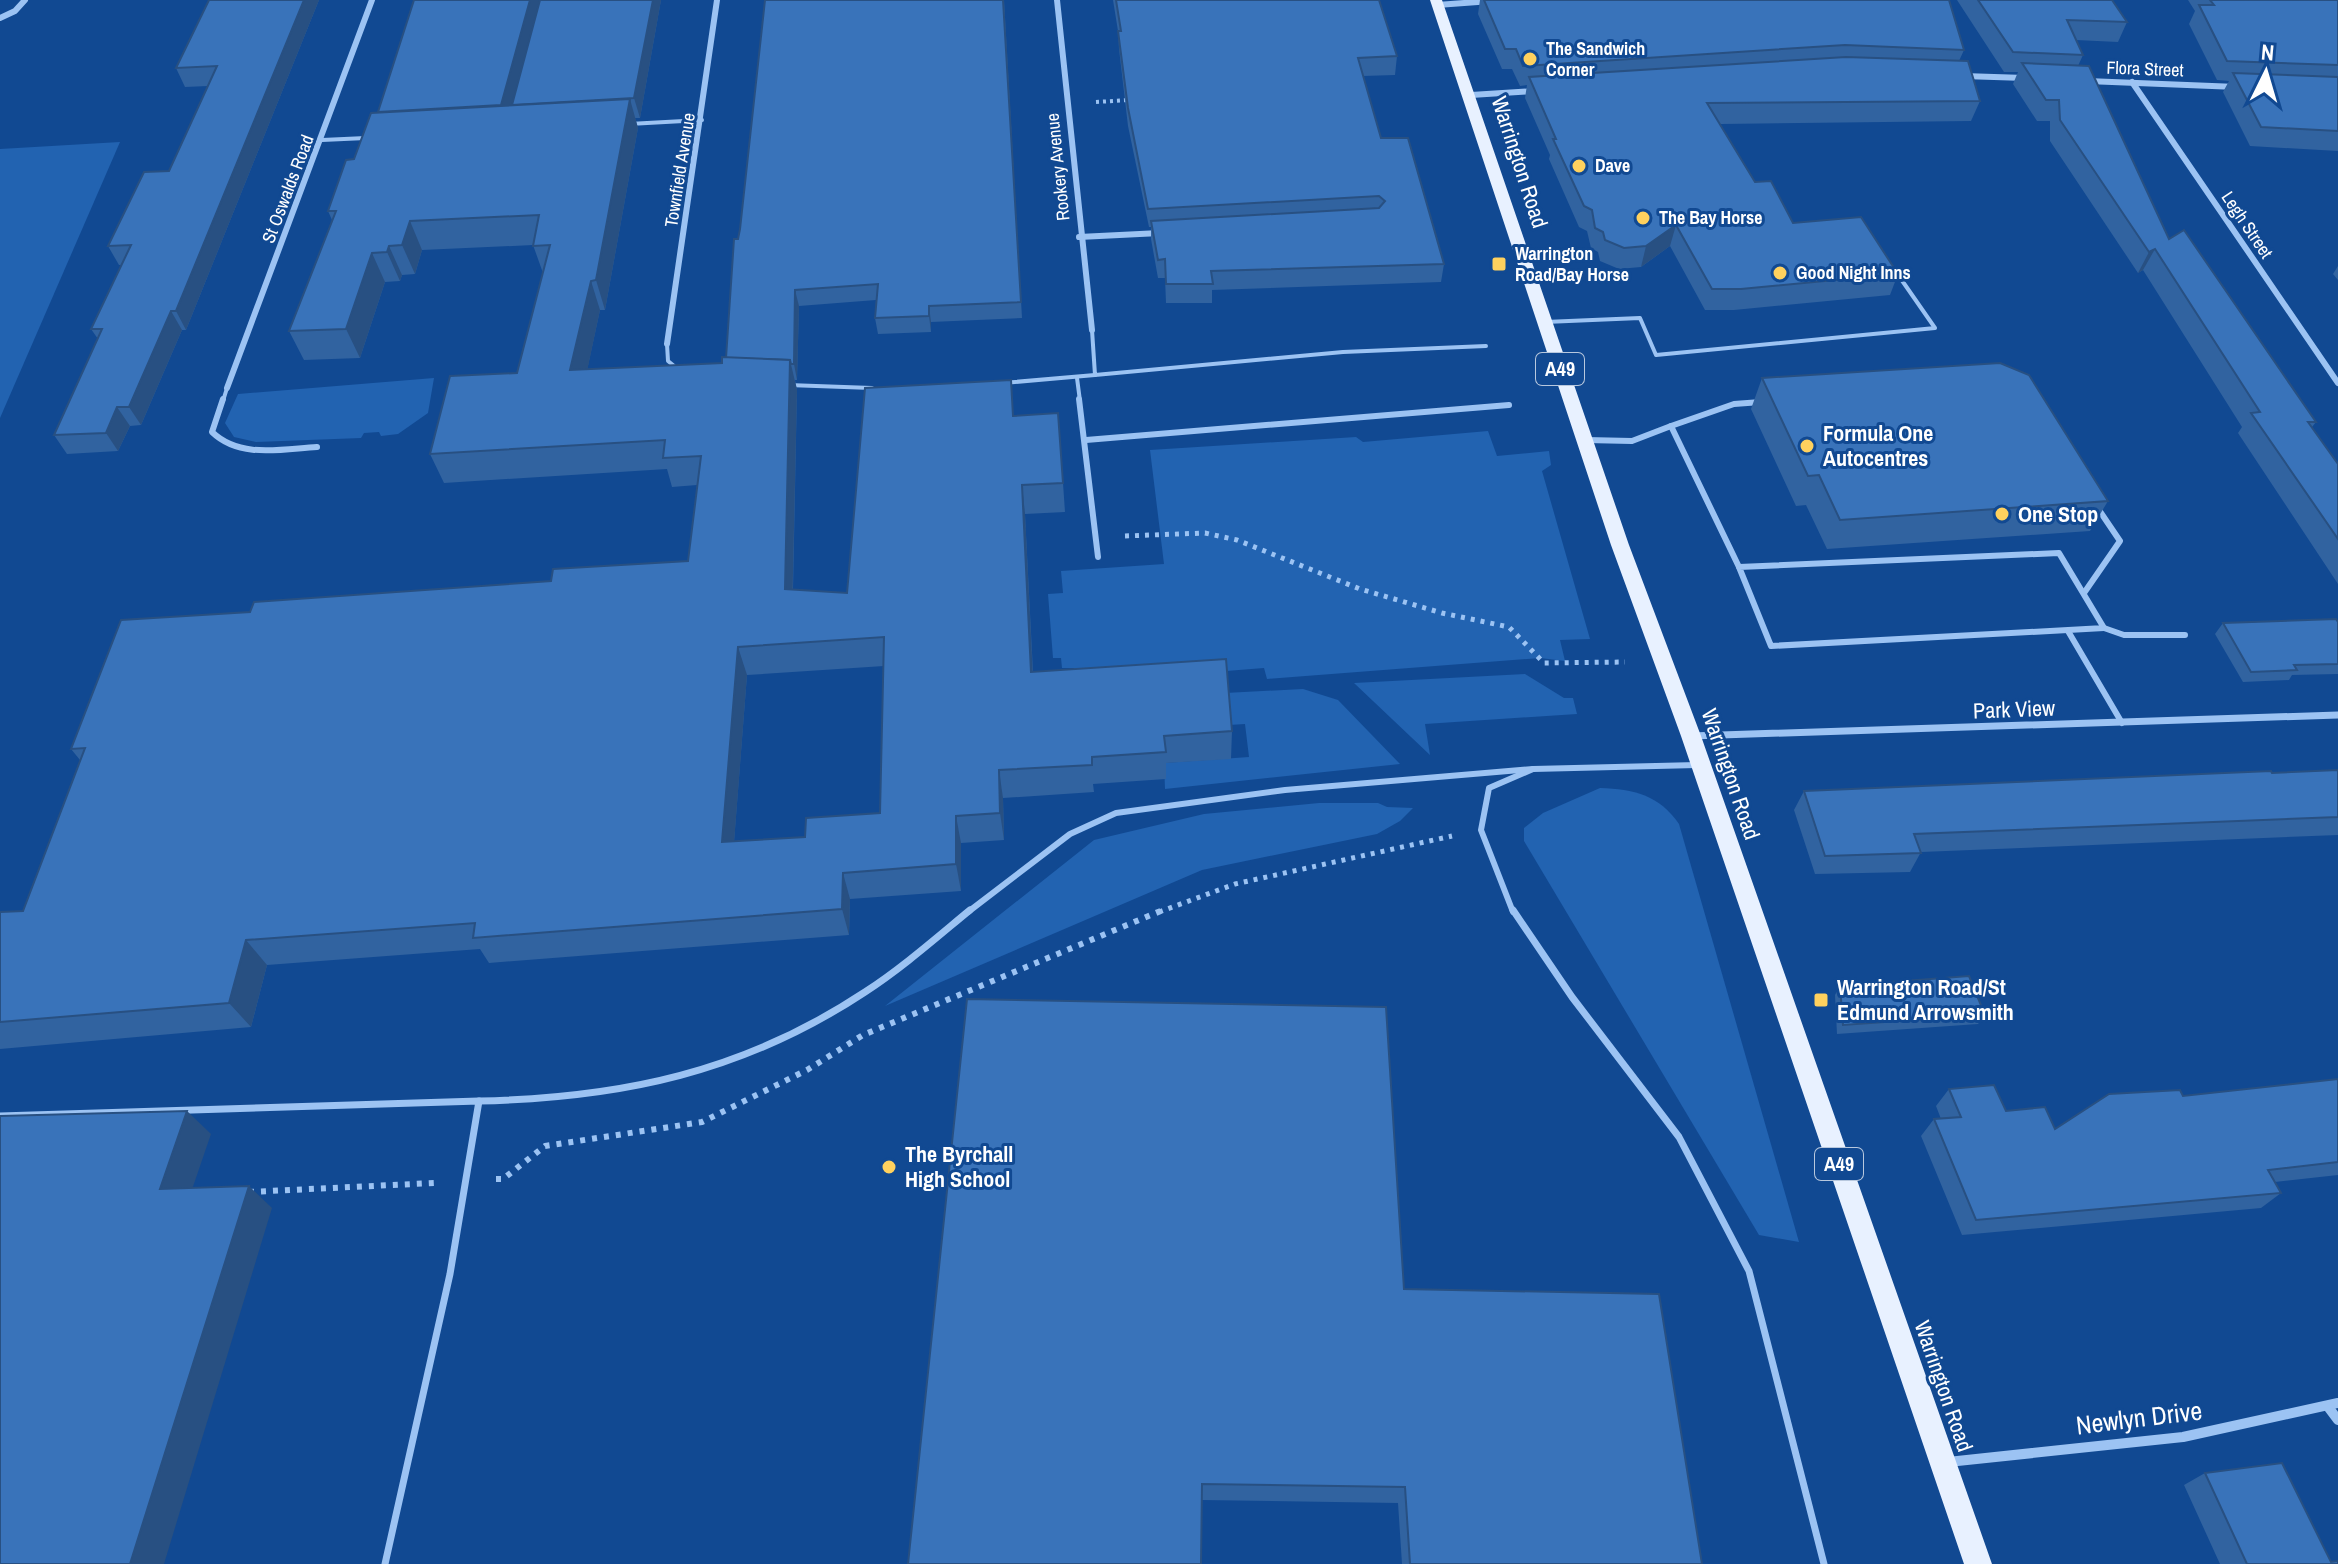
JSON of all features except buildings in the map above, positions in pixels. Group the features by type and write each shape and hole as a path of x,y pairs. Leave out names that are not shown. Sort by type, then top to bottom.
{"main road":[{"name":"Warrington Road","path":"1437,2 1471,95 1584,440 1691,736 1978,1564"}],"street":[{"path":"0,18 15,11 25,0"},
{"name":"St Oswalds Road","path":"227,388 372,0"},
{"name":"Townfield Avenue","path":"667,344 702,120 717,0"},
{"name":"Rookery Avenue","path":"1057,0 1079,237 1092,330"},
{"path":"1437,2 1505,0"},
{"path":"1947,75 2039,79"},
{"name":"Flora Street","path":"2070,80 2241,87"},
{"name":"Legh Street","path":"2132,82 2338,383"},
{"path":"1471,95 1546,90"},
{"path":"1079,237 1173,232"},
{"name":"Park View","path":"1691,736 2338,715"},
{"path":"2334,1406 2338,1420"},
{"name":"Newlyn Drive","path":"1943,1463 2183,1437 2334,1406"}],"lane":[{"path":"626,124 702,120"},
{"path":"322,140 370,137"},
{"path":"1545,322 1640,318 1656,355 1935,328 1893,267"},
{"path":"1092,330 1095,375"},
{"path":"667,344 668,361 683,374"},
{"path":"988,384 1343,352 1486,346"},
{"path":"1077,378 1098,557"},
{"path":"781,385 884,389"},
{"path":"227,388 212,432 219,442 240,448 317,447"},
{"path":"1584,440 1632,441 1734,404 1765,402"},
{"path":"1086,440 1509,405"},
{"path":"1671,426 1739,567 1771,646 2104,628 2124,635 2185,635"},
{"path":"2084,593 2120,541 2093,501"},
{"path":"1739,567 2059,553 2104,628"},
{"path":"2068,631 2122,723"},
{"path":"0,1116 479,1101 546,1102 688,1079 732,1063 830,1017 914,956 982,898 1090,823 1152,807 1253,792 1533,769 1700,764"},
{"path":"1533,769 1489,788 1481,830 1515,916 1572,997 1679,1137 1749,1271 1824,1564"},
{"path":"385,1564 450,1274 479,1101"}],"path":[{"path":"1065,103 1143,99"},
{"path":"1096,538 1205,533 1237,540 1360,589 1442,613 1509,627 1544,663 1662,661"},
{"path":"236,1192 503,1179 545,1146 702,1122 755,1092 807,1070 863,1035 1171,907 1235,884 1481,830"}],"shaded area":[{"path":"120,142 0,418 0,149"},
{"path":"434,378 428,413 398,434 381,436 379,432 364,433 361,438 256,442 234,437 225,423 238,394"},
{"path":"1488,431 1497,456 1549,451 1551,465 1542,471 1590,639 1560,640 1565,661 1540,658 1267,679 1264,668 1075,683 1074,668 1062,668 1061,658 1053,658 1048,594 1063,593 1061,571 1164,564 1150,450 1356,437 1363,442"},
{"path":"1525,674 1564,698 1573,698 1577,714 1425,724 1430,755 1354,683"},
{"path":"1303,689 1338,700 1400,764 1165,789 1164,763 1249,757 1245,724 1229,725 1225,693"},
{"path":"1600,788 1635,792 1654,800 1679,824 1799,1242 1759,1235 1524,841 1524,828 1543,813"},
{"path":"1319,803 1378,803 1387,807 1413,808 1400,821 1377,834 1202,870 885,1006 1094,840 1204,814"}],"place":[{"name":"The Sandwich Corner","path":"1530,59"},
{"name":"Dave","path":"1579,166"},
{"name":"The Bay Horse","path":"1643,218"},
{"name":"Warrington Road/Bay Horse","path":"1499,264"},
{"name":"Good Night Inns","path":"1780,273"},
{"name":"Formula One Autocentres","path":"1807,446"},
{"name":"One Stop","path":"2002,514"},
{"name":"Warrington Road/St Edmund Arrowsmith","path":"1821,1000"},
{"name":"The Byrchall High School","path":"889,1167"}]}
